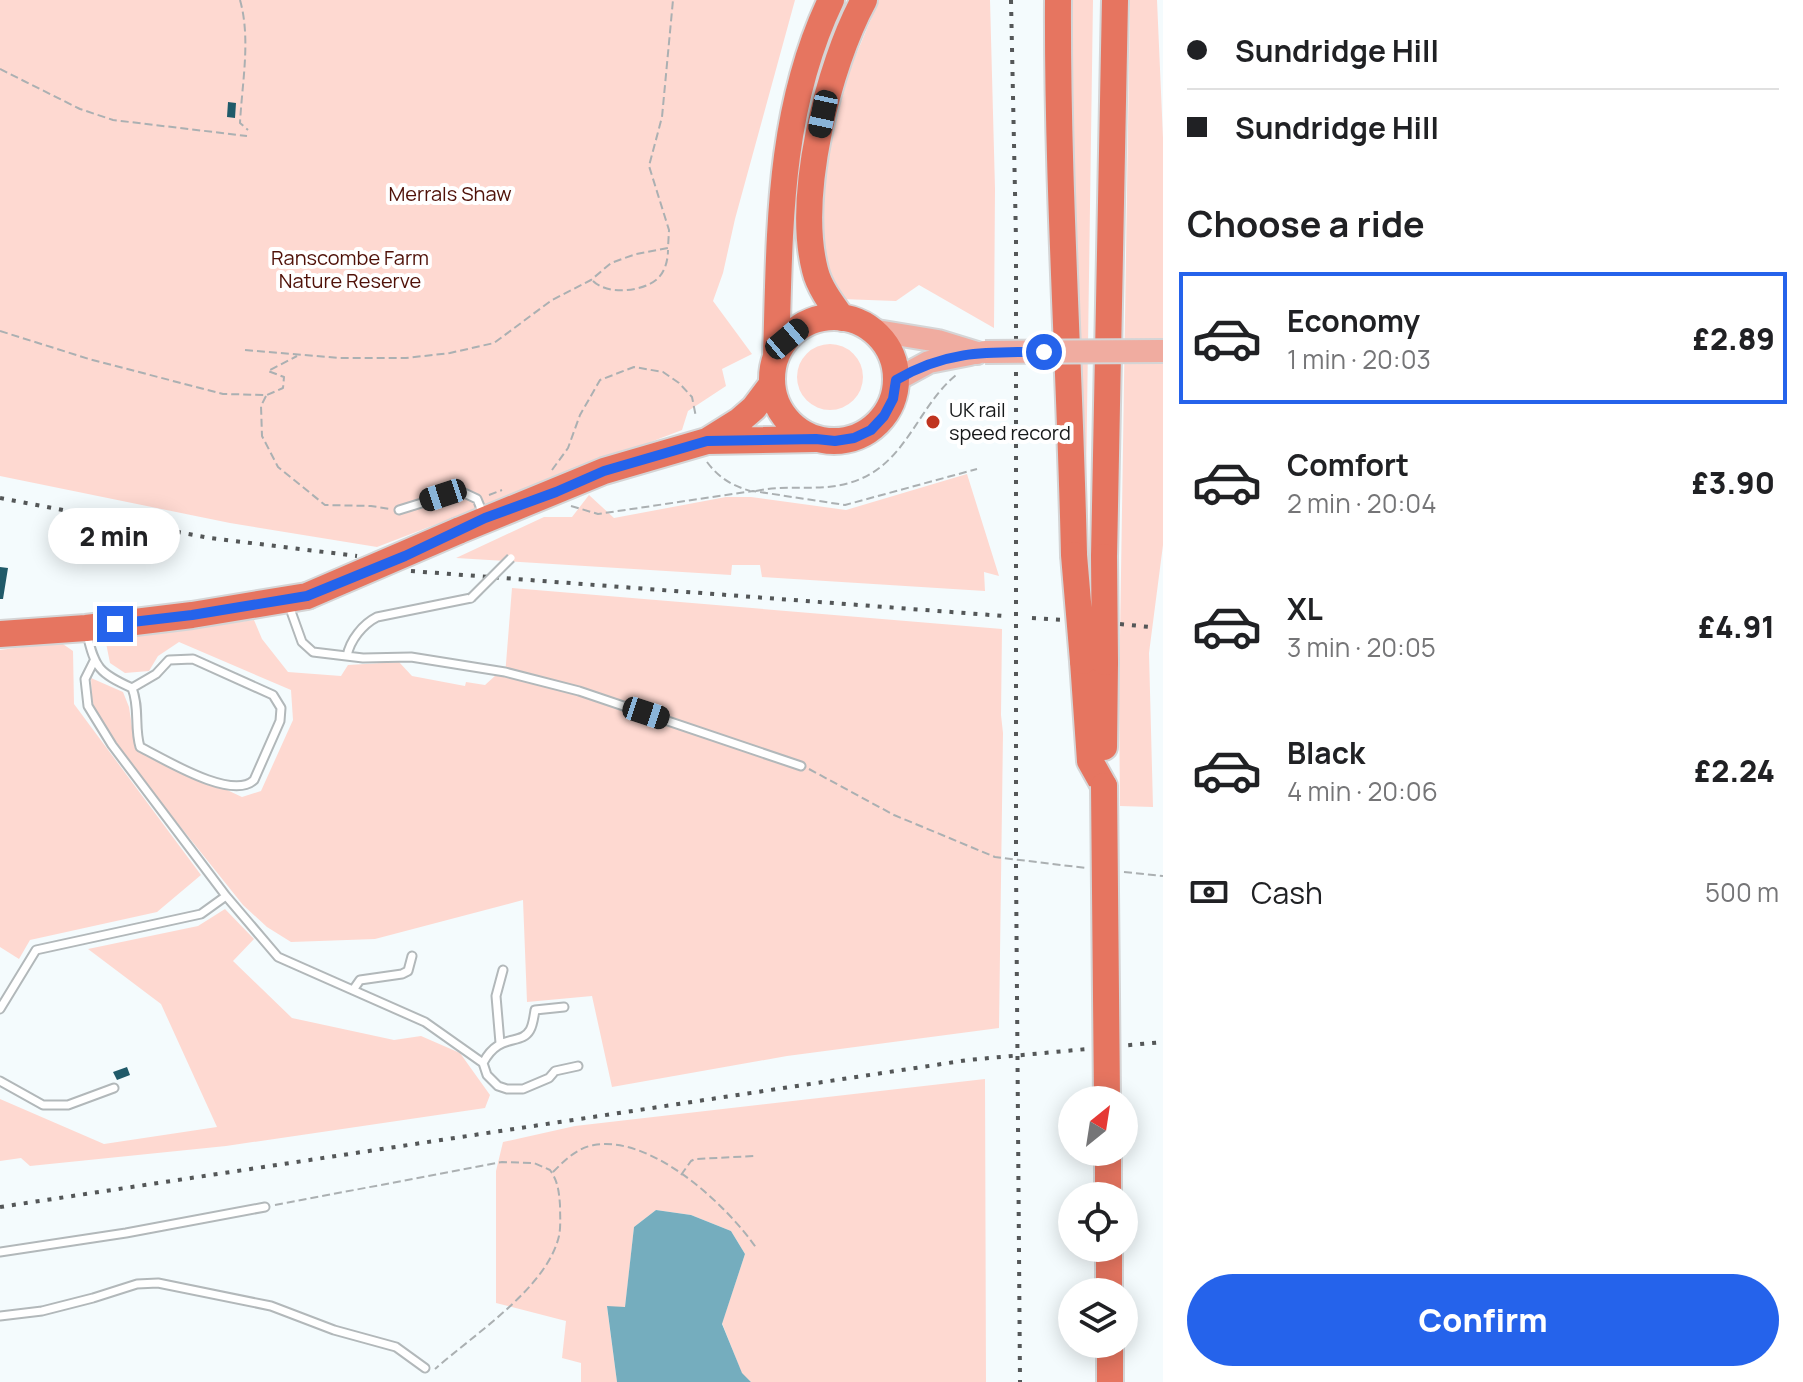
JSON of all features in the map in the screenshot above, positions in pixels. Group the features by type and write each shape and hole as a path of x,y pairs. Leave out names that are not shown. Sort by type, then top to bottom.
{"highway":[{"path":"816,439 799,431 786,418 776,402 772,384 776,357 785,154 802,73 831,0"},
{"path":"842,318 815,272 811,193 818,138 829,90 847,35 864,0"},
{"path":"1058,0 1061,232 1070,379 1074,555 1094,661"},
{"path":"1107,1086 1104,786 1090,761 1094,661 1104,557 1115,0"},
{"path":"703,439 835,441 854,438 871,430 889,407 896,380 893,361 885,344 871,330 842,318 822,318 802,326 787,339 776,357"},
{"path":"3,630 86,628 297,598 458,531 481,509 556,492 604,471 703,439 746,414 772,384"},
{"path":"1110,1358 1110,1382"}],"main road":[{"path":"871,330 938,341 981,353"},
{"path":"896,380 929,362 981,353 1163,351"}],"lane":[{"path":"399,510 460,491 481,509"},
{"path":"347,656 355,637 377,617 471,598 511,558"},
{"path":"297,598 295,628 308,650 315,653 363,658 419,658 538,680 801,766"},
{"path":"86,628 94,661 112,679 132,688 137,701 136,733 140,747 232,788 253,782 280,721 281,708 273,695 187,658 169,660 156,674 132,688"},
{"path":"94,661 85,679 88,706 112,745 226,896 278,957 425,1022 483,1063 491,1081 507,1089 538,1085 555,1071 578,1066"},
{"path":"0,1009 36,950 201,914 226,896"},
{"path":"353,990 360,980 408,971 412,956"},
{"path":"500,1043 496,996 503,970"},
{"path":"483,1063 490,1049 523,1037 530,1030 535,1010 564,1007"},
{"path":"0,1081 43,1105 68,1105 114,1088"},
{"path":"0,1252 265,1207"},
{"path":"0,1316 42,1311 139,1283 158,1283 271,1306 334,1330 396,1347 425,1368"}],"path":[{"path":"240,0 246,37 240,123 248,130"},
{"path":"591,280 597,286 624,290 652,283 668,260 669,230 649,166 662,117 673,0"},
{"path":"0,69 80,109 113,120 247,136"},
{"path":"245,350 406,358 494,343 552,300 591,280 611,263 668,248"},
{"path":"0,331 104,363 223,394 267,395 283,388 284,377 268,371 298,355"},
{"path":"551,472 568,448 580,415 600,380 634,367 663,372 692,397 717,475 736,487 845,505 977,469"},
{"path":"559,502 598,514 772,487 824,488 851,483 874,472 894,457 938,394 961,371"},
{"path":"267,395 261,406 262,436 278,467 325,505 399,510"},
{"path":"481,509 506,488"},
{"path":"801,766 887,812 995,857 1093,869"},
{"path":"1121,872 1163,876"},
{"path":"552,1173 580,1150 603,1144 640,1150 681,1175 723,1207 757,1249"},
{"path":"681,1175 695,1159 755,1156"},
{"path":"265,1207 502,1162 534,1163 552,1173 559,1191 560,1233 552,1253 518,1298 431,1373 425,1368"}],"green space":[{"name":"Merrals Shaw","path":"0,0 795,0 713,301 752,354 722,369 726,386 688,411 682,430 377,547 230,523 0,476"},
{"path":"879,0 990,0 995,189 994,328 919,285 896,301 841,299 825,270 818,217 837,100"},
{"path":"1066,0 1093,0 1085,552"},
{"path":"1130,0 1157,0 1163,138 1163,545 1149,653 1153,807 1120,806"},
{"path":"823,344 837,344 849,349 858,358 863,377 861,390 854,401 837,410 823,410 811,405 802,396 797,384 797,370 802,358 811,349"},
{"path":"967,474 999,576 984,572 985,591 762,577 760,565 732,565 731,575 456,558 544,517 572,517 589,495 614,518 726,497 751,497 846,510"},
{"path":"512,588 1002,629 999,1028 787,1056 612,1087 592,996 527,1002 523,900 375,939 291,942 267,927 243,905 131,765 92,705 91,678 123,692 129,707 135,747 242,797 261,791 293,720 291,690 179,642 158,656 149,671 125,673 110,663 106,643 116,638 254,620 262,639 288,672 341,676 348,665 399,662 412,676 465,686 466,682 485,685 496,675 505,676"},
{"path":"60,642 73,651 74,704 201,875 157,912 30,940 19,959 0,947 0,650"},
{"path":"225,909 254,939 233,961 292,1018 394,1040 421,1036 460,1053 490,1095 485,1108 226,1146 30,1166 21,1158 0,1161 0,1099 104,1144 217,1127 161,1004 88,949 198,926"},
{"path":"985,1079 986,1382 751,1382 742,1374 722,1323 745,1254 731,1231 691,1215 656,1210 634,1227 625,1308 607,1307 617,1382 581,1382 581,1363 562,1358 566,1321 496,1303 496,1171 503,1142 575,1126"}],"water":[{"path":"656,1210 691,1215 731,1231 745,1254 722,1324 742,1373 751,1382 617,1382 607,1306 625,1307 634,1227"}],"building":[{"path":"228,102 236,103 235,118 227,117"},
{"path":"0,567 8,568 3,599 0,599"},
{"path":"127,1067 130,1075 117,1080 113,1072"}],"railway":[{"path":"1011,0 1016,240 1020,1382"},
{"path":"0,498 210,538 357,556"},
{"path":"411,571 1004,616"},
{"path":"1032,618 1065,620"},
{"path":"1120,624 1150,627"},
{"path":"0,1207 968,1060 1163,1042"}],"place":[{"name":"UK rail speed record","path":"933,422"}],"route":[{"path":"115,624 307,596 405,556 485,518 604,471 707,441 835,441 854,438 871,430 884,416 893,399 896,380 923,365 977,353 1044,352"}],"park label":[{"name":"Ranscombe Farm Nature Reserve","path":"350,270"}]}
